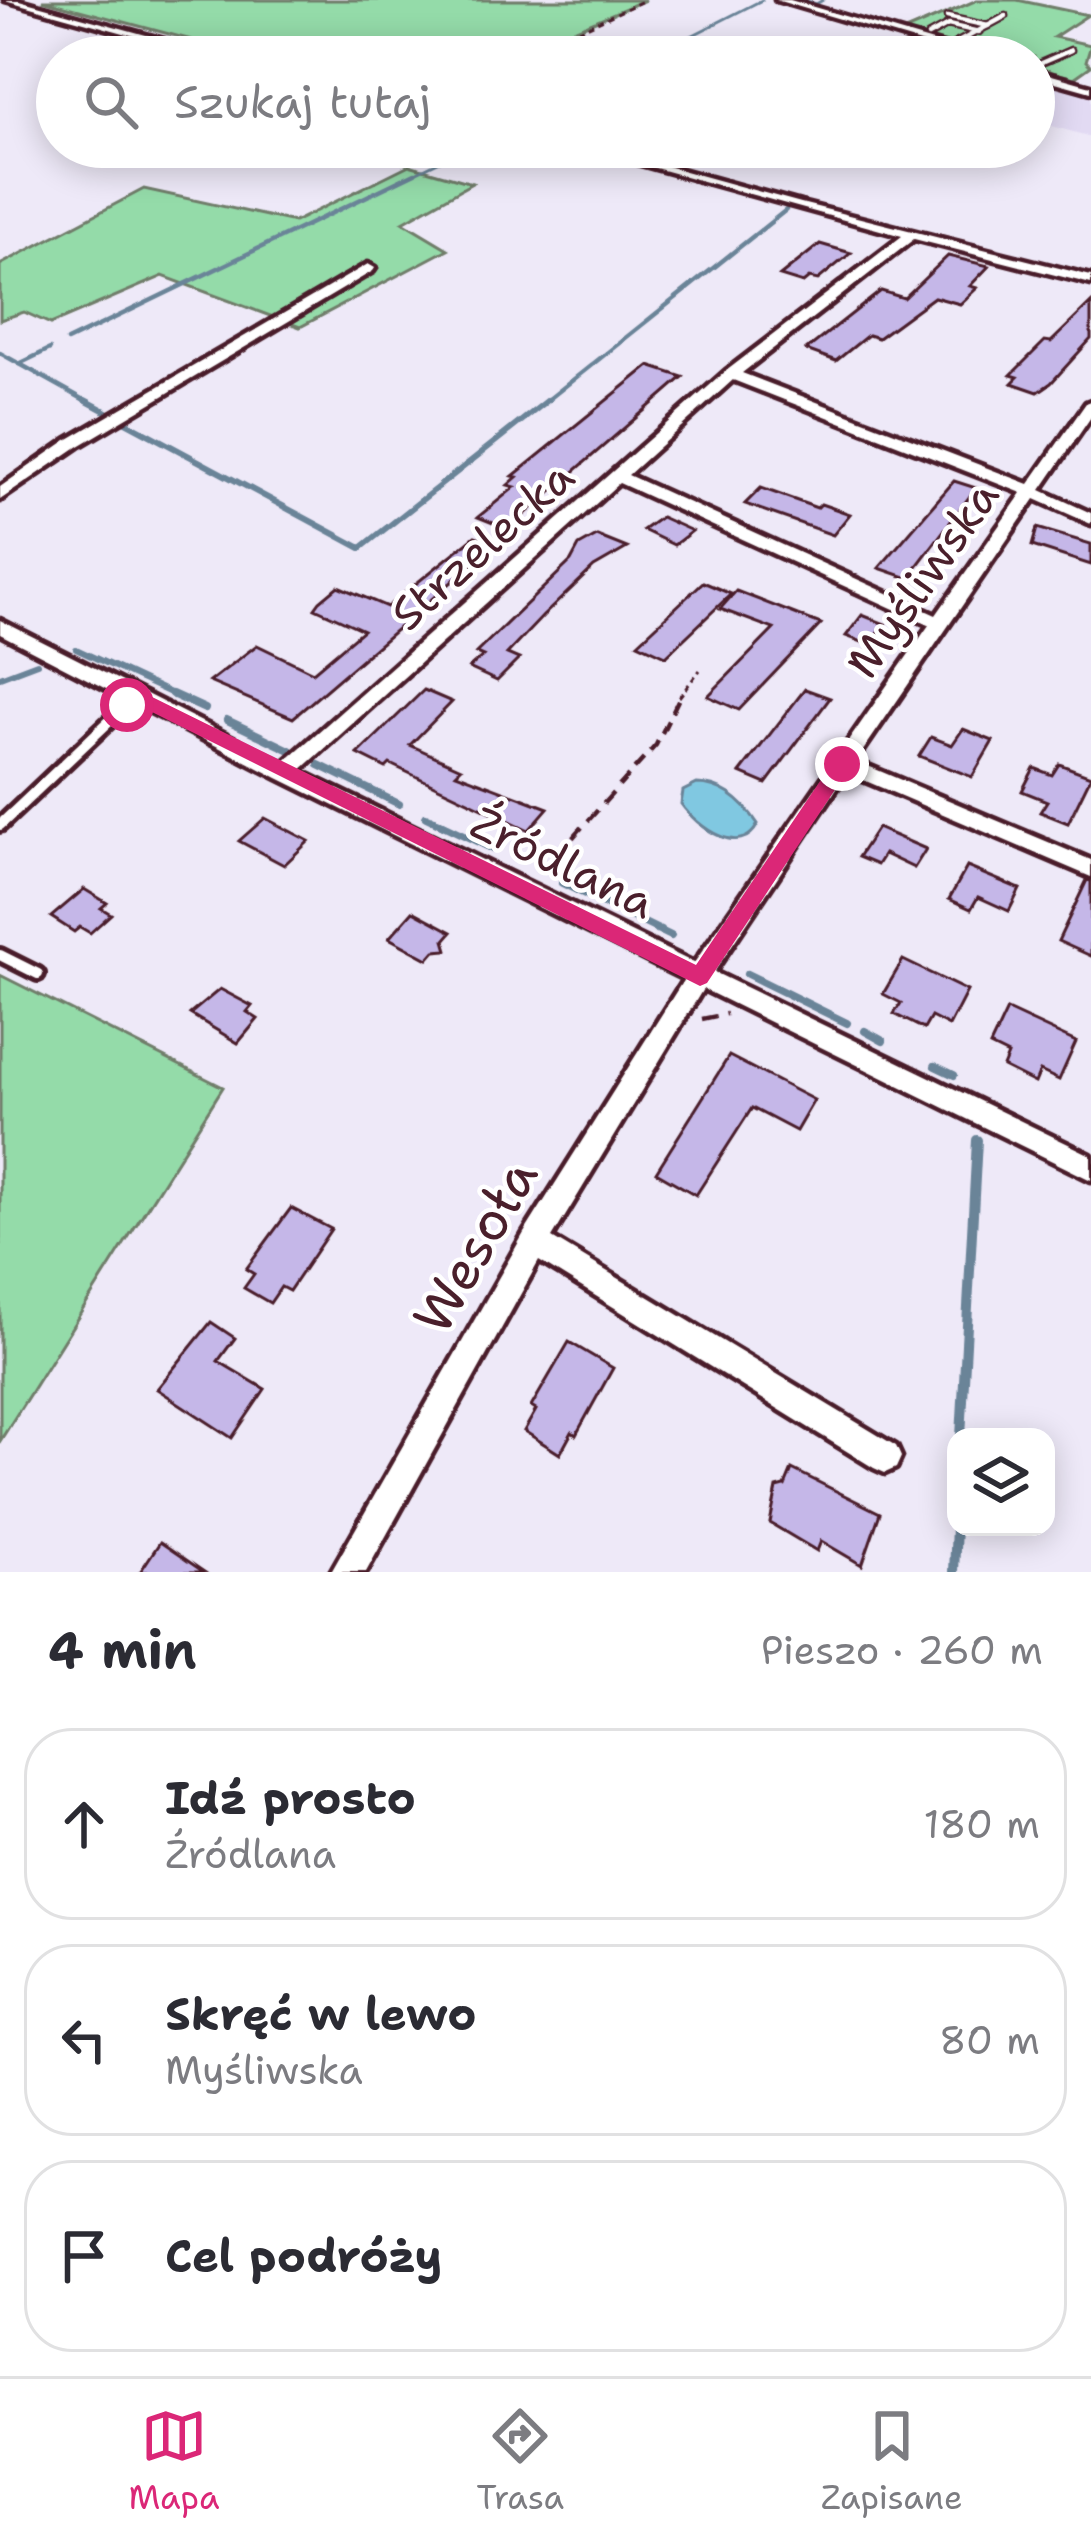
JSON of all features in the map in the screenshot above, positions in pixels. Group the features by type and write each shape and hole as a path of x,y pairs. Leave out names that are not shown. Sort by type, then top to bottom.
{"street":[{"path":"9,0 143,36"},
{"path":"780,0 905,36"},
{"path":"1055,77 1091,89"},
{"path":"662,168 1091,280"},
{"name":"Strzelecka","path":"285,773 731,374 910,236"},
{"path":"0,495 73,442 368,268"},
{"path":"731,374 1030,490 1091,519"},
{"name":"Myśliwska","path":"700,977 1091,406"},
{"path":"616,476 939,623"},
{"name":"Źródlana","path":"0,626 285,773 1091,1168"},
{"path":"842,764 1091,869"},
{"name":"Wesoła","path":"348,1572 534,1242 700,977"},
{"path":"534,1242 885,1457"}],"lane":[{"path":"971,36 1006,16"},
{"path":"947,17 988,26"},
{"path":"928,36 948,25 979,32"},
{"path":"1055,59 1071,50"},
{"path":"0,825 136,696"},
{"path":"0,956 38,974"}],"path":[{"path":"567,36 645,0"},
{"path":"527,891 656,745 681,693 700,670"},
{"path":"666,1031 684,1040 691,1028 713,1015 741,1016 760,1024 767,1010"}],"shaded area":[{"path":"1055,84 1091,94 1091,137 1055,127"}],"green space":[{"path":"42,0 645,0 560,36 177,36"},
{"path":"977,0 1017,0 1088,15 1055,36 903,32"},
{"path":"1055,37 1091,45 1086,61 1091,66 1074,78 1055,73"},
{"path":"403,168 472,183 403,222 448,249 300,327 163,276 51,324 24,312 0,320 0,265 144,189 294,222"},
{"path":"0,975 223,1087 0,1441"}],"water":[{"path":"697,784 724,791 758,824 741,839 708,830 681,804 683,791"}],"building":[{"path":"820,244 851,253 818,280 809,278 803,283 780,276"},
{"path":"948,256 989,266 970,286 977,288 960,304 934,297 878,338 868,335 836,361 806,350 881,291 904,298"},
{"path":"1091,303 1091,339 1051,383 1038,392 1012,383 1018,377 1011,375"},
{"path":"649,366 683,377 508,529 478,517 515,487 508,485 517,477 513,476"},
{"path":"954,481 976,488 908,578 879,568"},
{"path":"761,488 850,514 833,535 745,504"},
{"path":"661,517 692,531 674,545 643,530"},
{"path":"1037,528 1091,544 1091,565 1032,546"},
{"path":"475,536 496,544 293,718 209,682 257,645 313,672 363,630 315,608 320,601 338,586 387,607"},
{"path":"597,536 627,548 594,567 543,616 507,654 519,659 497,681 469,668 483,656 476,653 571,561 579,546"},
{"path":"703,582 731,594 666,656 638,643"},
{"path":"736,591 821,624 739,710 708,696 774,629 720,609"},
{"path":"862,615 885,624 870,645 846,636"},
{"path":"805,689 830,698 766,784 740,773"},
{"path":"424,690 452,702 410,745 461,768 456,773 548,808 529,830 390,764 386,768 358,754"},
{"path":"963,729 993,741 972,777 919,756 931,737 952,745"},
{"path":"1059,764 1091,776 1068,823 1040,812 1047,801 1022,791 1034,768 1052,775"},
{"path":"265,818 309,841 284,865 239,841"},
{"path":"877,828 926,849 914,868 884,854 877,865 858,857"},
{"path":"967,867 1020,889 1009,911 978,897 971,909 949,899"},
{"path":"1087,880 1091,881 1091,956 1058,941"},
{"path":"84,889 107,903 101,908 111,914 90,933 80,927 74,932 51,917"},
{"path":"413,911 452,932 445,940 448,950 435,951 428,959 389,938"},
{"path":"903,960 967,991 949,1026 931,1017 924,1029 894,1014 901,1003 883,994"},
{"path":"220,989 252,1006 247,1012 258,1019 238,1043 190,1014"},
{"path":"1007,1010 1076,1042 1059,1080 1040,1071 1035,1083 1003,1067 1008,1055 990,1046"},
{"path":"729,1056 814,1100 796,1131 752,1108 696,1195 656,1172"},
{"path":"291,1208 331,1229 289,1291 281,1287 270,1303 244,1288 254,1274 246,1269"},
{"path":"211,1322 235,1338 218,1361 265,1389 232,1438 157,1389"},
{"path":"569,1342 613,1368 576,1435 572,1432 560,1454 524,1431 536,1410 531,1407"},
{"path":"792,1469 880,1513 862,1565 821,1541 817,1551 770,1523 777,1488 785,1486"},
{"path":"160,1542 204,1572 140,1572"}],"waterway":[{"path":"691,36 762,0"},
{"path":"804,0 816,4 823,0"},
{"path":"409,176 426,168"},
{"path":"67,341 415,173"},
{"path":"544,403 786,210"},
{"path":"19,364 50,349"},
{"path":"0,353 19,364"},
{"path":"19,364 90,403"},
{"path":"85,400 109,413"},
{"path":"124,421 361,548 548,400"},
{"path":"76,649 179,697"},
{"path":"0,677 37,663"},
{"path":"172,694 205,709"},
{"path":"227,720 290,750"},
{"path":"319,765 399,804"},
{"path":"426,817 491,848"},
{"path":"562,883 671,936"},
{"path":"747,974 847,1023"},
{"path":"865,1031 883,1041"},
{"path":"935,1066 954,1075"},
{"path":"961,1428 977,1140"},
{"path":"954,1572 956,1536"}],"route":[{"path":"127,705 136,696 700,977 729,927 842,764"}]}
